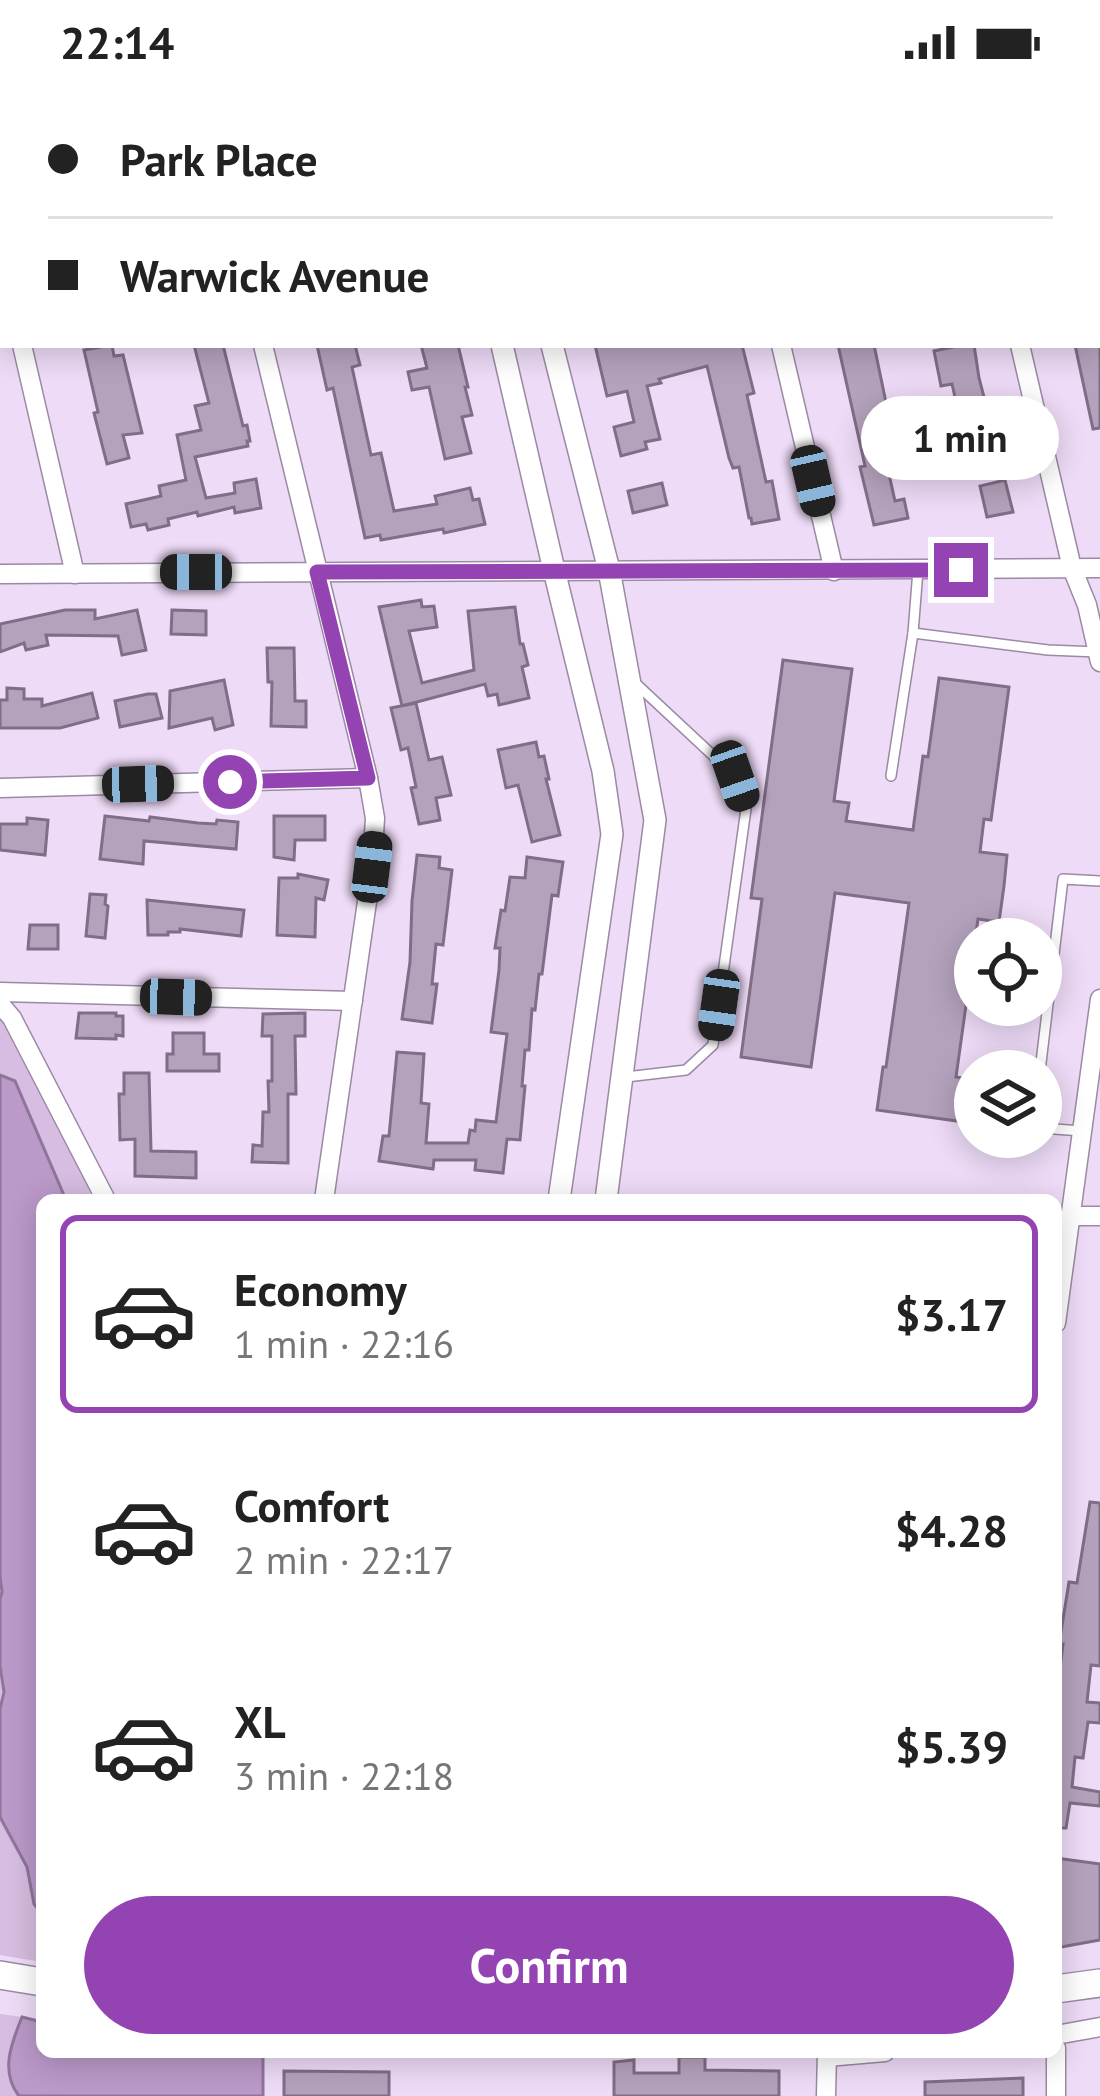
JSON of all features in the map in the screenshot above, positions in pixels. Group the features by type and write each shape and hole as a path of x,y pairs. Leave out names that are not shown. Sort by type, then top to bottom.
{"main road":[{"path":"0,1975 36,1981"},
{"path":"1062,1988 1100,1983"}],"street":[{"path":"23,348 75,574"},
{"path":"263,348 375,818 325,1194"},
{"path":"503,348 603,771 611,834 560,1194"},
{"path":"553,348 609,571 656,820 607,1194"},
{"path":"782,348 834,571"},
{"path":"1021,348 1072,568 1087,604 1099,657"},
{"path":"0,574 1100,568"},
{"path":"0,788 368,778"},
{"path":"0,992 353,1001"},
{"path":"1062,1277 1100,999"},
{"path":"0,1004 12,1018 103,1194"},
{"path":"1070,1216 1100,1216"},
{"path":"1062,2034 1100,2027"},
{"path":"826,2096 827,2058"},
{"path":"1056,2058 1056,2096"}],"lane":[{"path":"891,776 918,570"},
{"path":"913,633 1099,657"},
{"path":"621,1078 686,1070 713,1045 746,809 735,776 629,677"},
{"path":"1043,1050 1063,879 1100,880"},
{"path":"1062,1130 1082,1131"}],"shaded area":[{"path":"0,1016 11,1028 68,1138 91,1194 36,1194 36,1961 0,1955"},
{"path":"0,1075 15,1081 63,1194 36,1194 36,1906 27,1867 0,1817 4,1692"},
{"path":"0,2014 22,2017 9,2068 19,2096 0,2096"},
{"path":"22,2017 36,2020 36,2058 263,2058 263,2096 19,2096 10,2077 11,2048"}],"building":[{"path":"113,348 114,356 123,355 142,433 123,435 129,458 107,464 84,350"},
{"path":"195,348 224,348 250,441 248,446 195,457 206,498 235,493 234,483 256,479 261,508 235,513 234,507 198,516 197,512 148,530 146,524 131,527 126,504 161,496 159,486 186,480 177,435 201,430 195,406 209,403"},
{"path":"318,348 356,348 360,365 352,367 371,455 381,453 394,511 437,504 435,496 470,488 473,500 479,499 485,524 444,533 443,529 381,540 380,535 365,538 333,388 327,390"},
{"path":"422,348 459,348 472,415 462,417 471,453 445,459 429,387 412,390 408,372 427,368"},
{"path":"596,348 743,348 754,393 747,395 779,519 752,524 749,518 739,467 733,468 729,458 707,366 647,386 660,439 645,442 647,449 621,456 614,427 634,422 627,391 607,396"},
{"path":"839,348 875,348 895,431 880,434 895,501 904,499 908,518 874,525 860,467 865,466"},
{"path":"974,348 996,443 967,450 952,384 941,386 934,351"},
{"path":"1076,348 1100,348 1100,428 1093,429"},
{"path":"1005,480 1013,512 987,517 980,486"},
{"path":"662,483 667,505 633,513 628,491"},
{"path":"421,600 422,607 434,606 437,627 409,631 422,683 474,670 468,611 515,607 528,665 522,667 529,698 499,705 497,694 488,696 485,684 402,706 379,607"},
{"path":"65,610 95,610 95,619 137,610 146,650 122,655 118,636 46,635 48,645 26,650 24,643 0,652 0,624"},
{"path":"172,610 206,611 206,635 171,634"},
{"path":"267,648 294,648 295,701 306,701 306,727 271,726"},
{"path":"783,660 852,669 834,801 849,803 846,821 913,830 939,678 1009,687 991,820 984,819 980,852 1007,855 1000,918 954,918 954,1026 963,1026 960,1050 954,1050 954,1121 877,1110 909,903 835,893 811,1067 741,1057 762,899 751,898"},
{"path":"224,680 233,725 215,730 212,718 169,728 170,691"},
{"path":"7,688 24,689 24,699 42,699 42,706 92,693 98,718 60,728 0,728 0,700 7,700"},
{"path":"156,694 162,718 120,727 115,701"},
{"path":"416,703 429,760 442,757 451,795 436,798 440,820 419,824 408,748 401,750 391,708"},
{"path":"536,742 539,757 544,756 560,835 532,842 518,785 506,788 498,750"},
{"path":"105,816 238,822 236,849 144,841 143,864 100,859"},
{"path":"274,816 325,816 325,840 295,840 294,860 274,857"},
{"path":"27,818 48,820 45,855 0,850 0,824 27,824"},
{"path":"417,855 440,857 439,868 452,870 443,945 436,944 432,1023 402,1019"},
{"path":"527,857 563,862 558,896 552,895 529,1050 525,1050 520,1140 507,1139 503,1173 475,1170 476,1160 434,1160 433,1169 379,1161 383,1136 389,1136 397,1052 424,1054 421,1103 429,1104 426,1143 468,1143 476,1120 496,1122 507,1034 491,1032 499,970 500,948 495,948 510,877 525,878"},
{"path":"298,874 328,880 324,900 316,898 315,937 277,935 279,878 298,878"},
{"path":"90,894 106,895 105,938 86,936"},
{"path":"147,900 244,910 241,936 180,929 168,935 148,935"},
{"path":"30,925 58,925 58,949 28,949"},
{"path":"79,1013 123,1016 123,1036 76,1038"},
{"path":"305,1013 305,1036 295,1036 296,1094 288,1094 288,1163 252,1162 253,1145 262,1146 263,1112 269,1112 268,1081 272,1081 272,1036 262,1036 263,1014"},
{"path":"173,1033 204,1033 204,1054 219,1054 219,1071 167,1071"},
{"path":"124,1073 149,1073 151,1151 196,1152 196,1178 135,1176 135,1139 120,1140 119,1094 124,1094"},
{"path":"1090,1502 1100,1503 1100,1666 1091,1665 1087,1702 1100,1703 1100,1723 1088,1722 1083,1758 1075,1757 1072,1787 1100,1792 1100,1806 1070,1803 1066,1828 1062,1828 1062,1625 1069,1582 1077,1583"},
{"path":"1062,1859 1100,1864 1100,1940 1062,1947"},
{"path":"679,2058 705,2058 705,2070 779,2071 779,2096 614,2096 614,2062 634,2060 634,2073 679,2073"},
{"path":"284,2071 389,2072 389,2096 284,2096"},
{"path":"1023,2078 1023,2096 925,2096 925,2082"}],"route":[{"path":"230,782 368,778 317,572 961,570"}]}
